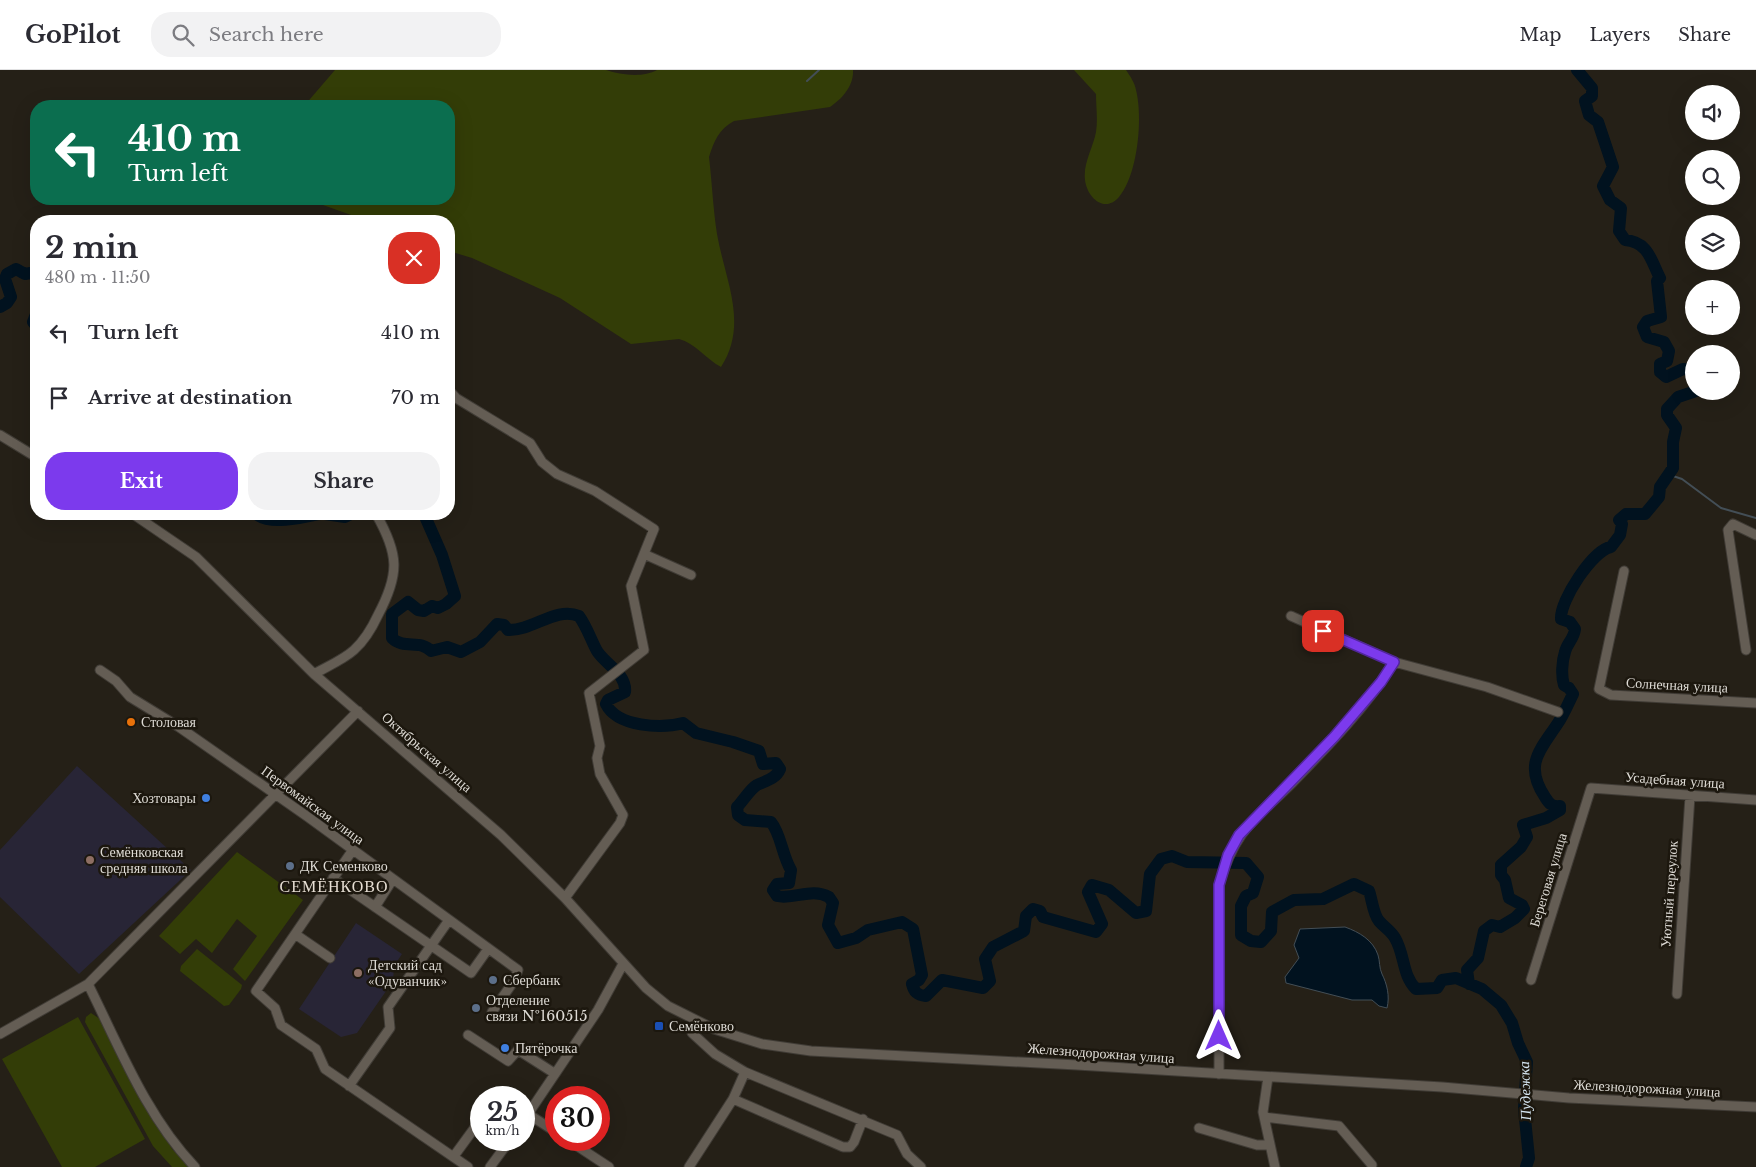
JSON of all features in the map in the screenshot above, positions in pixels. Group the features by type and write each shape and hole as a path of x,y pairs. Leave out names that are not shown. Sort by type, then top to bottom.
{"street":[{"path":"455,397 530,442 542,462 557,474 595,491 654,528 631,586 644,650 589,693 600,746 597,758 600,774 623,815 620,823 565,898"},
{"path":"0,435 30,453"},
{"name":"Октябрьская улица","path":"142,520 196,557 314,674 501,835 565,898 623,964 668,1006 694,1020"},
{"path":"314,674 353,650 370,630 391,592 394,558 389,537 379,520"},
{"path":"1746,650 1728,530 1733,524 1756,535"},
{"path":"644,554 691,575"},
{"name":"Солнечная улица","path":"1624,572 1599,689 1611,695 1756,702"},
{"path":"1291,616 1394,662 1487,687 1558,712"},
{"path":"1219,1074 1219,885 1228,855 1239,835 1334,737 1381,682 1394,662"},
{"name":"Первомайская улица","path":"100,670 116,681 130,697 179,727 276,795 518,970 514,981 492,1012"},
{"path":"0,1034 88,984 358,711"},
{"name":"Усадебная улица","path":"1591,788 1756,800"},
{"name":"Береговая улица","path":"1531,980 1591,788"},
{"name":"Уютный переулок","path":"1677,994 1690,796"},
{"path":"352,851 256,991 274,1008 281,1025 316,1049 325,1069 468,1167"},
{"path":"333,878 471,973 488,949"},
{"path":"375,907 394,879"},
{"path":"349,1086 390,1028 388,1007 449,920"},
{"path":"295,934 330,958"},
{"path":"535,1102 598,1010 623,964"},
{"path":"88,984 153,1111 170,1138 195,1167"},
{"path":"694,1020 692,1033 715,1054 745,1072 863,1119 897,1135 907,1154 921,1167"},
{"name":"Железнодорожная улица","path":"694,1020 714,1030 762,1044 811,1051 1756,1107"},
{"path":"468,1035 508,1061 518,1050 554,1073"},
{"path":"689,1167 732,1099 745,1072"},
{"path":"1268,1077 1264,1117 1275,1167"},
{"path":"732,1099 843,1147 850,1147 854,1142 863,1119"},
{"path":"1264,1117 1339,1126 1372,1165"},
{"path":"1199,1128 1257,1145 1269,1145"},
{"path":"454,1156 470,1134"},
{"path":"490,1167 502,1151"},
{"path":"585,1151 609,1167"}],"shaded area":[{"name":"Семёнковская средняя школа","path":"77,766 191,870 79,974 0,897 0,850"},
{"name":"Детский сад «Одуванчик»","path":"356,923 402,954 394,966 393,981 357,1033 341,1037 299,1009"}],"green space":[{"path":"335,70 606,70 632,75 651,73 657,70 853,70 852,81 846,92 830,107 734,121 724,128 715,141 709,157 714,215 734,318 733,335 729,351 721,367 690,344 679,339 631,344 560,298 472,258 455,253 455,215 351,215 323,205 455,205 455,100 309,100"},
{"path":"1074,70 1126,70 1135,87 1138,101 1139,130 1135,161 1131,175 1119,197 1108,204 1102,204 1097,201 1086,186 1085,168 1097,127 1096,94"},
{"path":"237,852 303,900 245,981 233,969 257,936 237,919 212,953 196,939 180,954 159,936"},
{"path":"197,949 242,985 229,1005 224,1006 180,971 181,966"},
{"path":"91,1013 100,1019 172,1149 190,1167 172,1167 153,1146 85,1022 86,1017"},
{"path":"78,1017 145,1139 95,1167 62,1167 2,1059"}],"water":[{"path":"1345,927 1365,937 1376,950 1381,972 1388,990 1387,1008 1379,1006 1372,1000 1352,1000 1286,983 1285,977 1299,958 1294,945 1300,929"}],"waterway":[{"path":"807,81 819,70"},
{"path":"1577,70 1592,88 1592,96 1585,101 1589,115 1598,122 1613,167 1603,186 1610,200 1621,208 1619,231 1625,240 1639,244 1644,248 1660,278 1657,281 1661,317 1647,321 1643,327 1647,337 1664,342 1669,351 1667,361 1660,364 1660,372 1666,377 1685,369"},
{"name":"Пудежка","path":"0,307 7,303 11,297 5,279 7,274 16,269 25,274 30,273"},
{"path":"1469,984 1467,970 1478,958 1484,931 1492,925 1500,927 1515,918 1524,909 1522,905 1509,898 1505,880 1501,875 1501,865 1521,847 1527,837 1523,825 1546,818 1560,810 1560,806 1552,805 1545,797 1535,775 1535,766 1541,749 1560,720 1573,694 1564,685 1562,677 1564,656 1575,629 1570,622 1561,619 1566,600 1587,566 1595,557 1611,547 1620,535 1622,524 1619,520 1626,514 1645,514 1659,497 1660,487 1673,468 1673,442 1676,428 1667,415 1667,409 1678,397 1685,395"},
{"path":"1670,475 1682,479 1721,508 1756,518"},
{"name":"Пудежка","path":"427,520 442,555 455,596 438,608 432,606 424,611 418,610 408,602 392,614 392,638 397,642 427,647 431,651 447,647 461,652 480,642 497,624 504,625 508,630 526,627 562,614 579,616 597,651 623,680 625,692 608,700 606,704 620,718 652,726 683,723 696,733 733,742 759,751 763,764 776,763 780,769 776,775 754,787 737,807 738,815 745,820 771,822 777,832 791,870 789,883 777,884 773,890 777,896 784,897 809,893 822,894 829,897 833,903 828,925 838,943 856,938 868,930 902,922 913,929 922,975 919,980 912,984 918,994 926,996 942,980 983,988 990,981 985,959 993,947 1024,931 1026,916 1033,909 1040,911 1043,917 1096,932 1102,924 1088,892 1092,885 1109,890 1136,913 1146,911 1150,874 1161,859 1172,856 1187,862 1246,863 1258,877 1253,893 1246,896 1241,906 1241,935 1251,941 1261,942 1271,931 1272,912 1294,900 1323,899 1354,884 1369,891 1377,918 1395,938 1401,951 1408,978 1416,989 1437,988 1442,980 1456,978 1482,989 1501,1005 1512,1023 1518,1043 1527,1062 1524,1109 1529,1158 1526,1167"}],"place":[{"name":"Столовая","path":"131,722"},
{"name":"Хозтовары","path":"206,798"},
{"name":"Семёнковская средняя школа","path":"90,860"},
{"name":"ДК Семенково","path":"290,866"},
{"name":"Детский сад «Одуванчик»","path":"358,973"},
{"name":"Сбербанк","path":"493,980"},
{"name":"Отделение связи №160515","path":"476,1008"},
{"name":"Семёнково","path":"659,1026"},
{"name":"Пятёрочка","path":"505,1048"}],"district":[{"name":"СЕМЁНКОВО","path":"334,886"}],"route":[{"path":"1219,1036 1219,885 1228,855 1239,835 1256,816 1294,781 1334,737 1367,700 1394,662 1323,631"}]}
